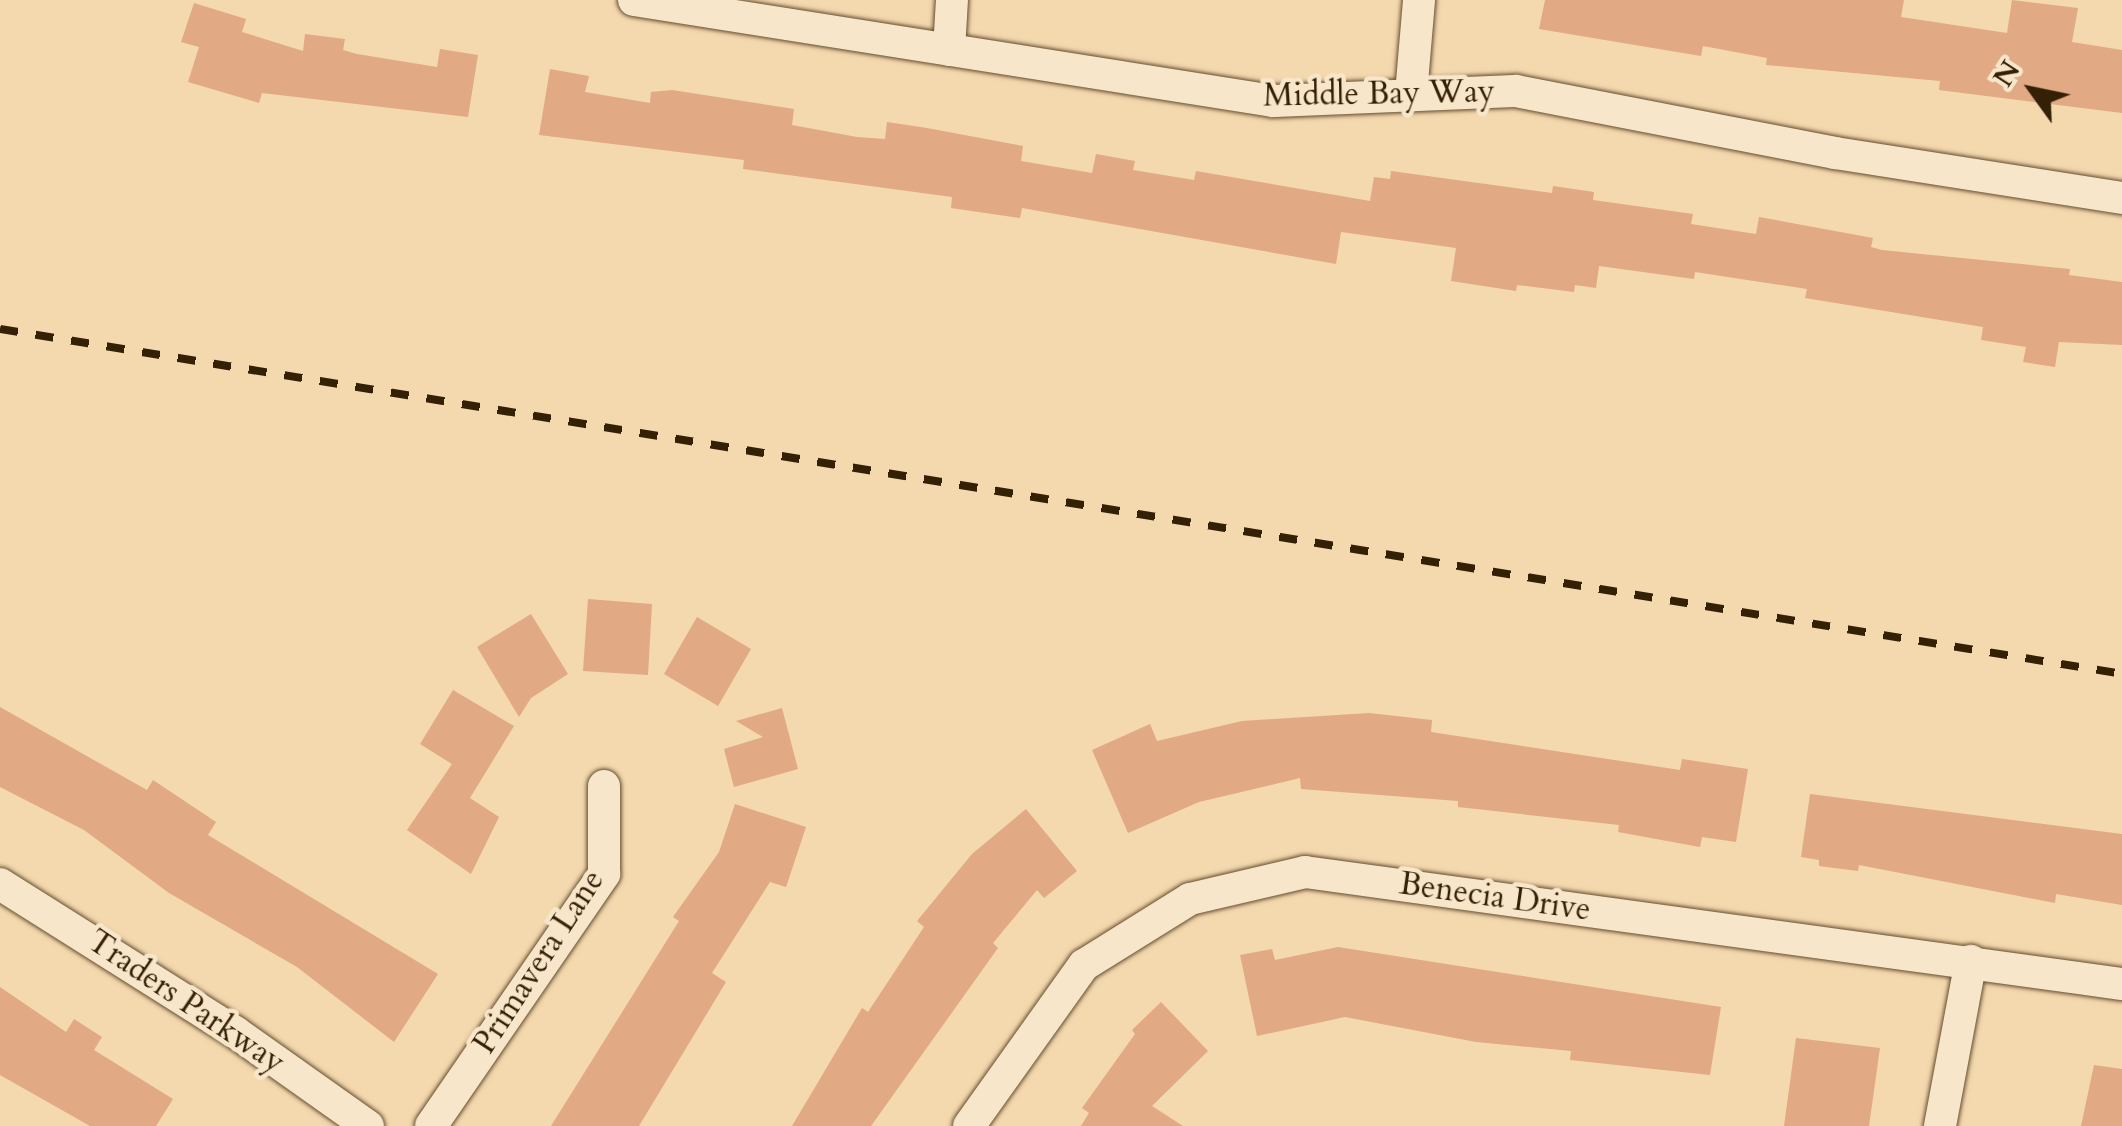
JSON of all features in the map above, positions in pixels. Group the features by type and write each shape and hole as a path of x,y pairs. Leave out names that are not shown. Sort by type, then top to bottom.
{"street":[{"name":"Middle Bay Way","path":"634,0 1273,101 1516,91 1835,153 2122,198"},
{"path":"950,50 952,0"},
{"path":"1411,94 1419,0"},
{"name":"Primavera Lane","path":"432,1126 604,874 604,786"},
{"name":"Benecia Drive","path":"969,1126 1084,965 1190,898 1305,872 2122,984"},
{"name":"Traders Parkway","path":"0,884 219,1022 368,1126"},
{"path":"1940,1126 1971,961"}],"building":[{"path":"1545,0 1904,0 1901,17 2007,33 2012,0 2078,8 2072,42 2122,50 2122,113 1939,90 1940,81 1766,65 1767,58 1703,46 1701,56 1539,29"},
{"path":"194,3 246,19 242,32 303,51 305,34 345,39 343,50 357,54 437,67 440,49 478,55 468,117 262,93 259,103 188,82 199,47 181,42"},
{"path":"550,69 589,76 585,92 650,103 651,92 672,90 794,109 792,125 857,137 885,139 887,122 927,128 1023,146 1021,161 1092,173 1096,154 1135,161 1133,170 1194,180 1196,171 1370,201 1374,177 1390,179 1391,171 1552,193 1553,186 1594,192 1593,200 1693,214 1691,224 1756,234 1759,217 1873,238 1871,247 1882,250 2070,269 2069,275 2122,282 2122,345 2059,342 2055,367 2023,362 2026,347 1981,340 1983,327 1805,298 1807,289 1695,272 1694,279 1599,266 1596,288 1575,285 1574,292 1517,285 1516,291 1451,281 1456,248 1341,232 1336,264 1022,208 1020,218 951,208 952,197 743,169 744,160 539,135"},
{"path":"588,599 652,604 648,675 583,671"},
{"path":"531,614 568,674 531,698 519,717 477,647"},
{"path":"697,617 751,649 718,706 664,674"},
{"path":"453,690 514,726 470,798 499,817 471,874 407,830 452,764 420,744"},
{"path":"0,707 147,790 153,780 216,822 208,835 438,974 394,1042 297,967 169,893 84,830 0,787"},
{"path":"782,708 798,769 734,787 724,749 763,737 736,721"},
{"path":"1369,713 1432,720 1431,732 1680,770 1682,759 1748,769 1736,842 1702,837 1700,847 1618,832 1619,825 1458,807 1458,801 1301,789 1300,778 1199,802 1128,833 1092,750 1150,724 1157,741 1242,721"},
{"path":"1810,794 2122,834 2122,905 2056,894 2055,903 1859,865 1858,871 1819,866 1819,860 1801,857"},
{"path":"735,804 806,827 786,887 770,882 712,973 726,982 639,1126 551,1126 679,921 673,917 719,852"},
{"path":"1026,809 1077,871 1044,898 1037,890 993,943 998,948 871,1126 792,1126 862,1008 868,1012 924,927 917,921 972,854"},
{"path":"1338,947 1721,1007 1710,1075 1570,1060 1571,1051 1476,1042 1345,1017 1257,1036 1240,955 1272,949 1275,960"},
{"path":"0,987 66,1032 74,1019 102,1037 94,1050 173,1099 156,1126 90,1126 0,1075"},
{"path":"1161,1002 1208,1051 1152,1106 1183,1126 1081,1126 1089,1113 1082,1108 1135,1034 1132,1030"},
{"path":"1796,1038 1880,1048 1869,1126 1784,1126"},
{"path":"2094,1065 2122,1069 2122,1126 2081,1126"}],"railway":[{"path":"0,329 2122,674"}]}
